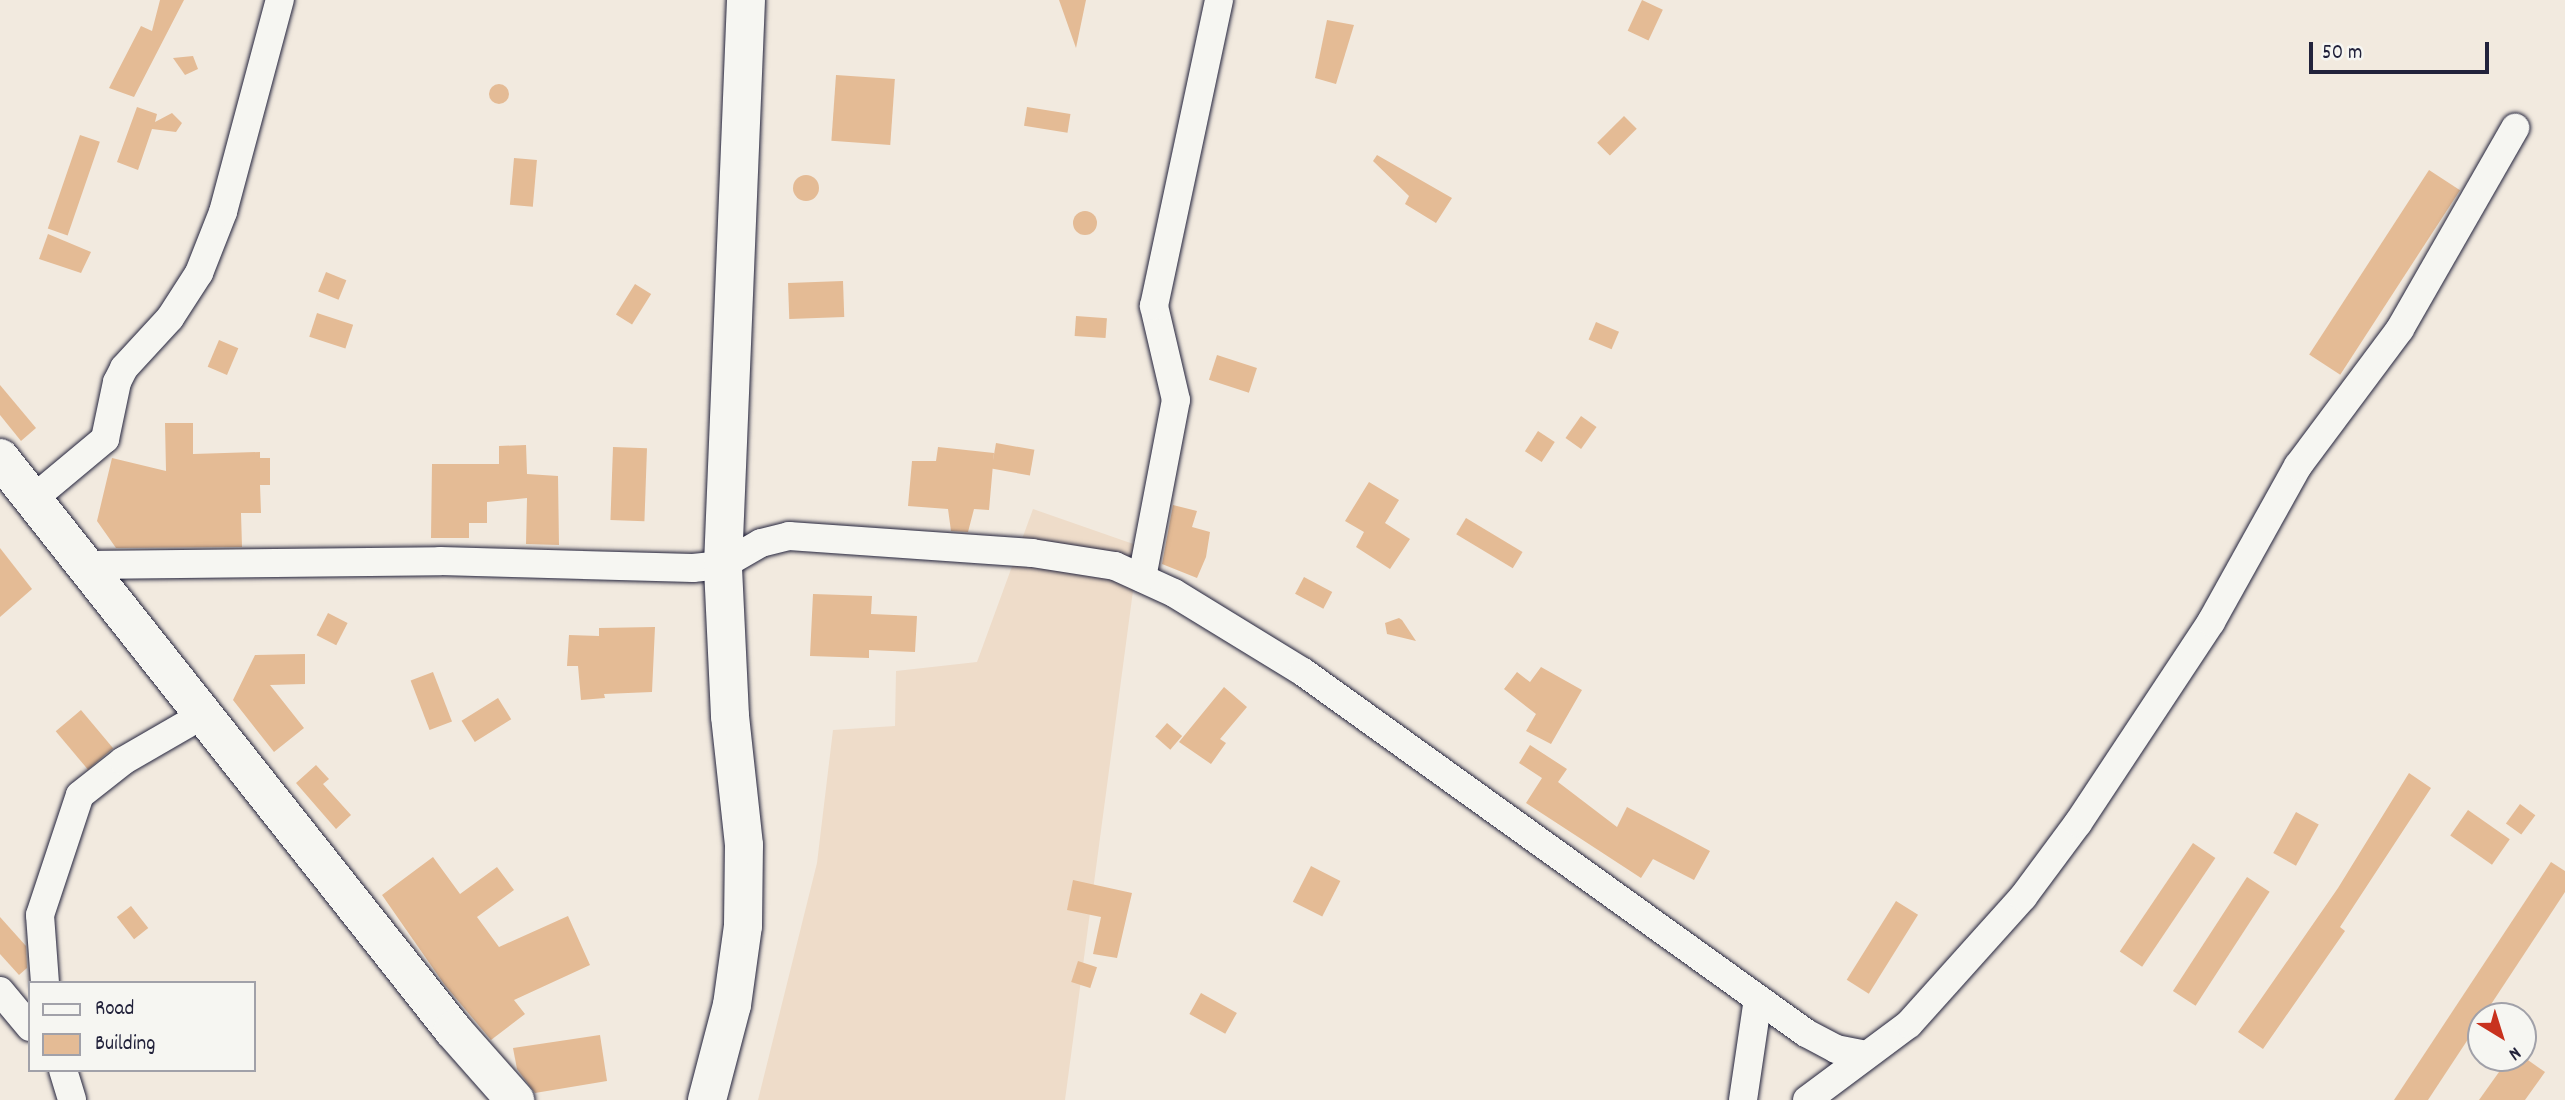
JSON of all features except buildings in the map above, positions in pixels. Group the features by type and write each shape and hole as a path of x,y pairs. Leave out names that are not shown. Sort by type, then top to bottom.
{"main road":[{"path":"707,1100 732,1005 743,926 744,845 730,716 723,565 746,0"},
{"path":"0,458 206,713 453,1030 515,1100"}],"street":[{"path":"33,499 105,439 117,382 124,368 170,318 199,273 223,212 280,0"},
{"path":"1142,578 1176,400 1154,306 1219,0"},
{"path":"1807,1100 1909,1024 2023,897 2078,823 2211,622 2298,466 2400,330 2515,128"},
{"path":"87,565 440,561 647,568 723,565 761,543 789,536 1068,557 1115,566 1142,578 1303,672 1806,1033 1836,1049 1866,1055"},
{"path":"45,981 40,915 80,795 123,761 206,713"},
{"path":"0,991 28,1023"},
{"path":"1743,1100 1758,999"},
{"path":"64,1072 72,1100"}],"shaded area":[{"path":"1033,509 1139,546 1065,1100 758,1100 817,863 833,730 895,726 896,671 977,662"}]}
